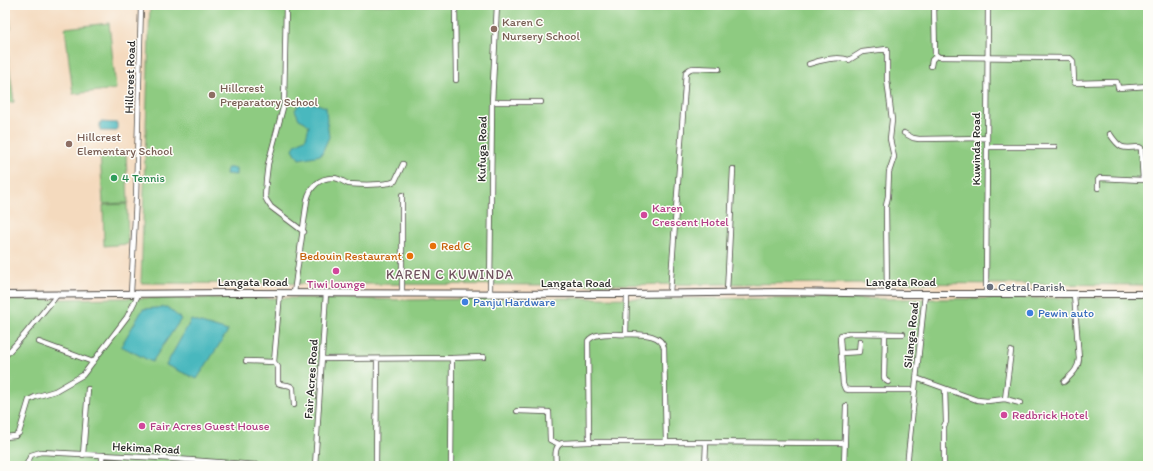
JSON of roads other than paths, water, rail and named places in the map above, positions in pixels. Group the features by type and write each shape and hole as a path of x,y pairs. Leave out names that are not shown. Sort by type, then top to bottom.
{"main road":[{"name":"Langata Road","path":"5,295 131,293 627,294 727,292 886,294 1148,294"}],"street":[{"name":"Hillcrest Road","path":"131,293 136,198 141,5"},
{"path":"286,5 284,104 268,164 266,197 267,202 271,207 304,232"},
{"path":"455,5 456,80"},
{"name":"Kufuga Road","path":"490,294 492,102 497,5"},
{"path":"934,5 934,54 936,56"},
{"name":"Kuwinda Road","path":"986,294 988,5"},
{"path":"809,64 827,60 849,60 862,52 887,49 887,80 892,120 890,139 894,157 889,172 886,206 886,294"},
{"path":"936,56 1070,58 1073,61 1075,83 1117,82 1118,88 1148,86"},
{"path":"931,66 932,60 936,56"},
{"path":"670,293 686,72 693,68 719,69"},
{"path":"492,102 541,102"},
{"path":"904,133 913,138 919,139 986,138"},
{"path":"1098,188 1098,180 1100,178 1145,180 1141,148 1139,146 1126,148 1121,147 1110,134"},
{"path":"987,147 1055,147"},
{"path":"294,293 309,193 314,185 318,182 335,178 350,184 390,183 395,181 403,164"},
{"path":"727,292 733,169"},
{"path":"402,195 402,294"},
{"path":"5,437 15,436 19,433 29,400 35,396 55,391 83,375 127,317 138,293"},
{"path":"280,293 274,362 278,367 278,382 293,388 294,405"},
{"name":"Fair Acres Road","path":"316,466 326,293"},
{"path":"5,356 58,294"},
{"path":"626,334 627,294"},
{"name":"Silanga Road","path":"907,466 925,294"},
{"path":"1064,382 1076,370 1079,359 1074,294"},
{"path":"903,334 845,333 841,335 843,384 846,390 914,390"},
{"path":"589,442 588,342 596,335 626,334 651,336 660,339 663,342 666,442"},
{"path":"885,334 884,377 886,382 888,382"},
{"path":"841,353 859,352 860,341"},
{"path":"39,342 93,362"},
{"path":"1005,399 1011,351"},
{"path":"322,359 484,357"},
{"path":"451,466 452,358"},
{"path":"376,466 377,359"},
{"path":"246,361 274,362"},
{"name":"Silanga Road","path":"916,378 977,400 987,401 1005,399 1020,403"},
{"path":"83,455 88,389"},
{"path":"944,466 944,426 946,422 945,389"},
{"path":"844,466 846,406"},
{"path":"518,411 549,412 550,440 559,444 589,442 844,443"},
{"path":"705,466 706,443"},
{"path":"556,466 556,449 559,444"},
{"name":"Hekima Road","path":"26,466 31,455 41,452 272,466"},
{"path":"102,455 102,466"}],"water":[{"path":"314,103 326,107 329,137 321,155 299,159 293,149 296,144 306,138 309,126 299,119 295,110 299,104"},
{"path":"100,122 117,123 117,131 100,131"},
{"path":"227,168 236,168 236,175 226,174"},
{"path":"167,307 181,319 152,362 121,346 143,309"},
{"path":"191,320 228,331 197,379 166,365"}],"place":[{"name":"Karen C Nursery School","path":"494,29"},
{"name":"Hillcrest Preparatory School","path":"212,95"},
{"name":"Hillcrest Elementary School","path":"69,144"},
{"name":"4 Tennis","path":"114,178"},
{"name":"Karen Crescent Hotel","path":"644,215"},
{"name":"Red C","path":"433,246"},
{"name":"Bedouin Restaurant","path":"410,256"},
{"name":"Tiwi lounge","path":"336,271"},
{"name":"Cetral Parish","path":"990,287"},
{"name":"Panju Hardware","path":"465,302"},
{"name":"Pewin auto","path":"1030,313"},
{"name":"Redbrick Hotel","path":"1004,415"},
{"name":"Fair Acres Guest House","path":"142,426"}],"district":[{"name":"KAREN C KUWINDA","path":"450,274"}]}
